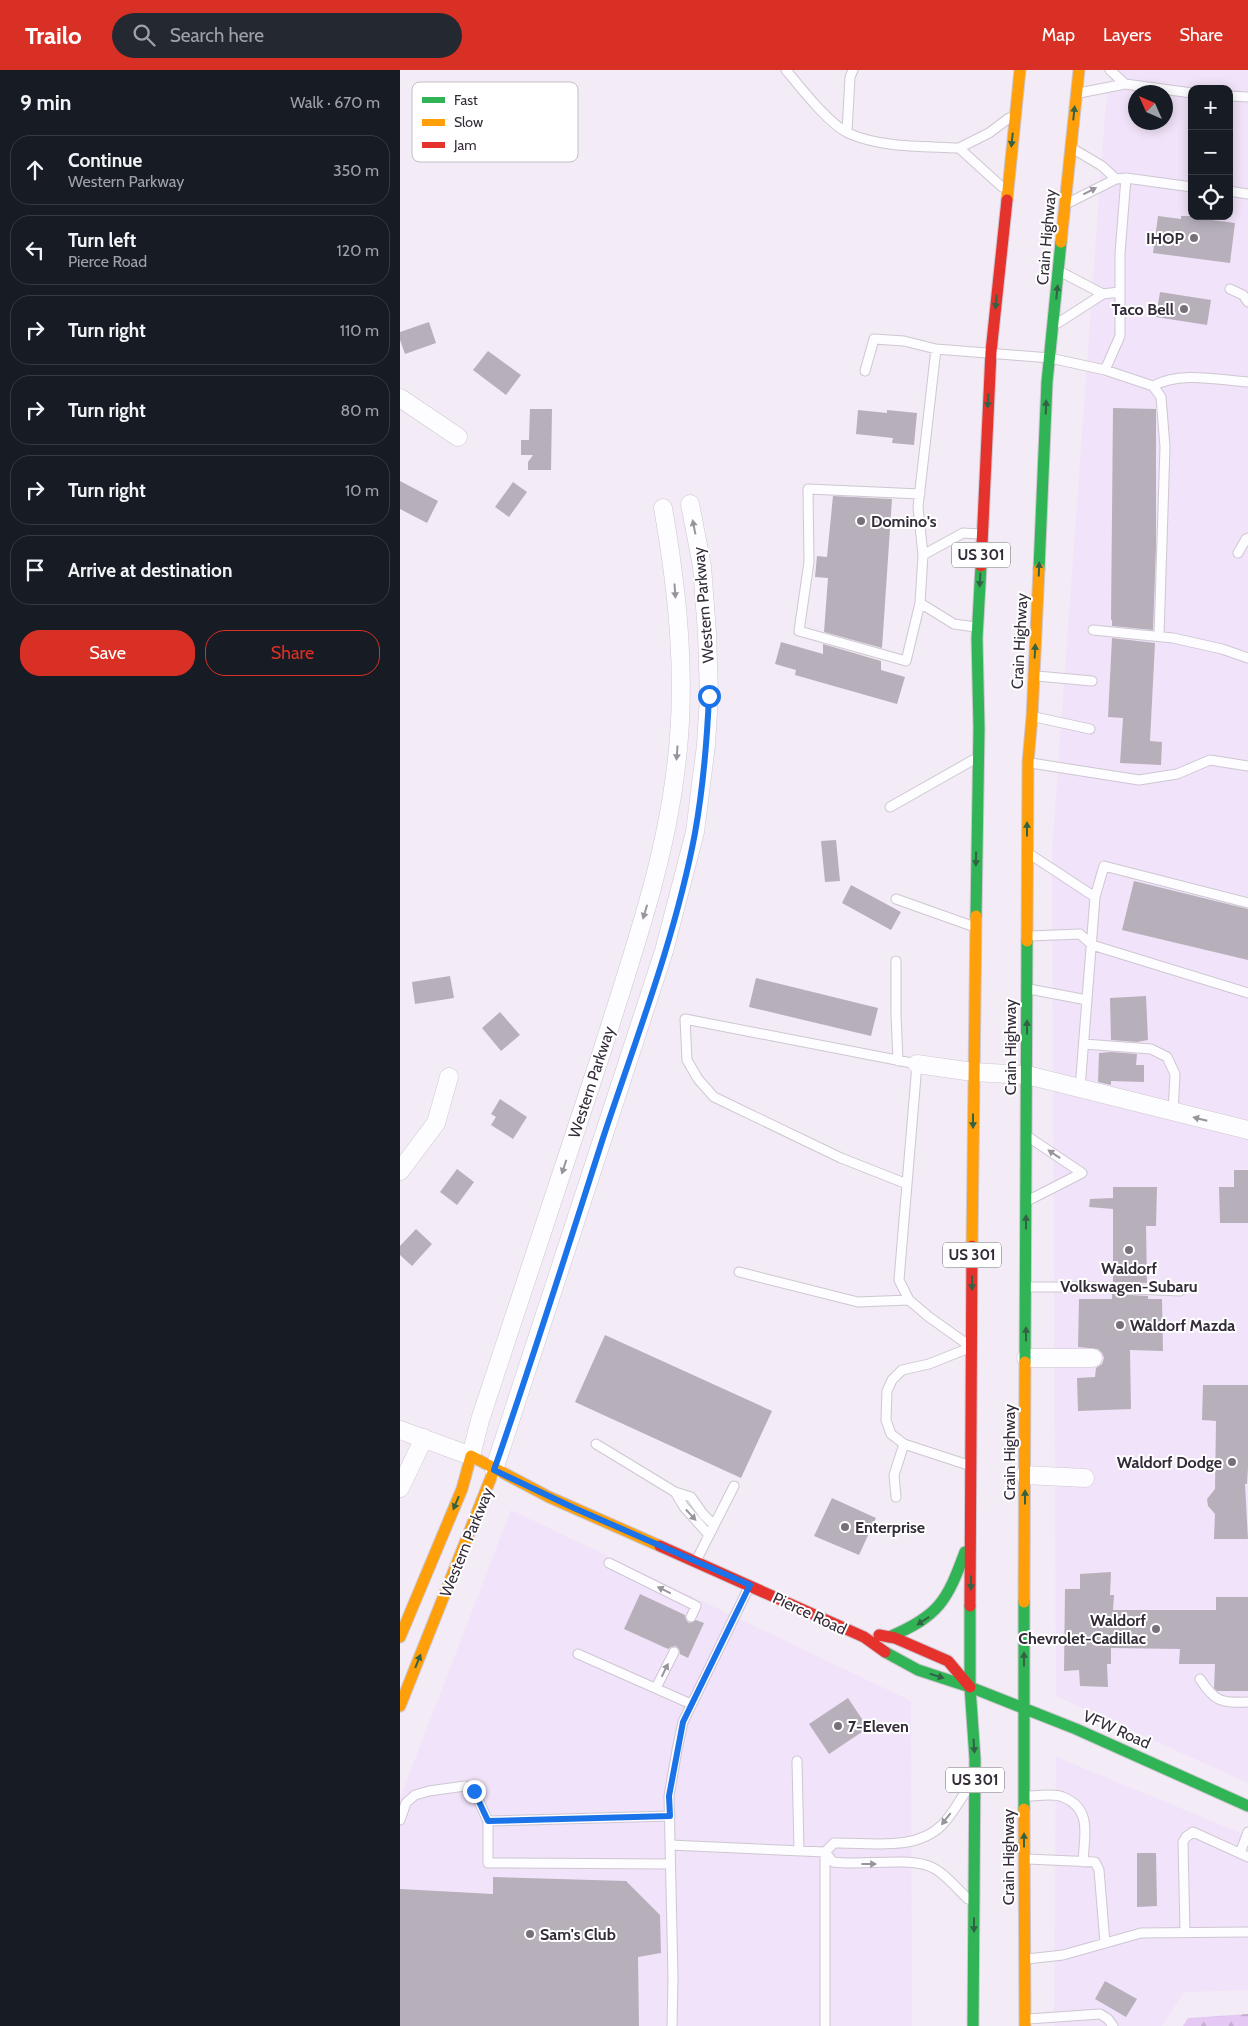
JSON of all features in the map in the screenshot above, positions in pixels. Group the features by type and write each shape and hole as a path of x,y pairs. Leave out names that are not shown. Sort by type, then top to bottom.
{"main road":[{"name":"Crain Highway","path":"973,2026 975,1780 970,1687 973,1072 978,627 990,352 1020,70"},
{"name":"Crain Highway","path":"1025,2023 1024,1708 1028,762 1032,717 1050,358 1079,70"},
{"name":"Pierce Road","path":"471,1456 494,1470 574,1508 864,1637 878,1648 918,1670 970,1687"},
{"name":"Western Parkway","path":"400,1637 462,1489 471,1456"},
{"name":"Western Parkway","path":"400,1706 494,1470"},
{"path":"889,1637 919,1624 935,1613 954,1582 971,1534"},
{"name":"Pierce Road","path":"864,1637 876,1634 889,1637 948,1661 970,1687"},
{"name":"VFW Road","path":"970,1687 1076,1729 1248,1806"}],"street":[{"path":"400,398 458,437"},
{"name":"Western Parkway","path":"494,1470 664,951 695,832 706,745 709,696 702,566 690,504"},
{"name":"Western Parkway","path":"471,1456 480,1420 586,1102 658,867 676,767 681,704 673,563 663,508"},
{"path":"917,1064 973,1072 1026,1075 1080,1090 1248,1130"},
{"path":"400,1171 436,1122 449,1077"},
{"path":"1026,1358 1093,1358"},
{"name":"Pierce Road","path":"400,1430 471,1456"},
{"path":"400,1488 424,1438"},
{"path":"1025,1474 1085,1478"}],"lane":[{"path":"786,70 825,114 847,132 883,143 958,148 989,133 1015,114"},
{"path":"847,132 850,77 853,70"},
{"path":"1110,70 1126,84"},
{"path":"1076,94 1126,84 1188,92"},
{"path":"1233,96 1248,97"},
{"path":"958,148 1007,192"},
{"path":"1070,148 1102,166 1116,179"},
{"path":"1105,370 1120,336 1120,253 1126,178"},
{"path":"1065,205 1116,179 1126,178 1188,186"},
{"path":"1233,192 1248,194"},
{"path":"1059,271 1103,294"},
{"path":"1230,290 1244,295 1248,302"},
{"path":"1053,326 1103,294 1119,292"},
{"path":"865,371 874,339 904,341 936,349 1050,358 1105,370 1154,386 1162,397 1165,447 1159,636"},
{"path":"920,494 808,489 809,562 799,631 906,660 920,603 923,555 918,507 920,494 936,349"},
{"path":"1154,386 1165,380 1181,378 1248,382"},
{"path":"923,555 963,533 982,534"},
{"path":"1238,553 1248,538"},
{"path":"920,603 954,624 978,627"},
{"path":"1093,630 1173,638 1222,649 1248,658"},
{"path":"1034,675 1092,681"},
{"path":"1032,717 1090,729"},
{"path":"890,807 978,758"},
{"path":"1028,762 1139,780 1177,774 1210,760 1248,766"},
{"path":"1027,853 1096,897"},
{"path":"1080,1090 1096,897 1104,866 1248,903"},
{"path":"896,898 975,927"},
{"path":"1026,936 1080,934 1092,945 1248,993"},
{"path":"896,961 898,1061"},
{"path":"1027,988 1087,1000"},
{"path":"908,1184 841,1158 714,1097 698,1079 687,1060 685,1019 917,1064 908,1184 899,1280 909,1300 929,1317 972,1347"},
{"path":"1084,1044 1151,1049 1166,1057 1175,1074 1173,1112"},
{"path":"1026,1135 1082,1173 1026,1201"},
{"path":"739,1272 858,1302 909,1300"},
{"path":"1026,1288 1089,1287 1180,1292"},
{"path":"971,1466 904,1444 891,1434 886,1420 886,1391 892,1380 902,1370 930,1364 972,1347"},
{"path":"596,1444 675,1492 691,1498 714,1525"},
{"path":"896,1497 894,1475 904,1444"},
{"path":"696,1561 734,1486"},
{"path":"675,1492 684,1507 709,1535"},
{"path":"609,1564 696,1606 690,1617"},
{"path":"672,2026 673,1978 669,1796 677,1750 683,1722 750,1585"},
{"path":"656,1688 674,1652"},
{"path":"578,1654 691,1704"},
{"path":"1200,1679 1213,1697 1220,1701 1248,1702"},
{"path":"797,1761 799,1851"},
{"path":"825,2026 825,1852 834,1843 906,1843 928,1834 942,1825 975,1780"},
{"path":"400,1820 406,1803 415,1795 465,1786 474,1791 488,1821 488,1863 670,1864"},
{"path":"1024,1795 1063,1797 1079,1808 1085,1819 1083,1862"},
{"path":"488,1821 670,1816"},
{"path":"1185,1933 1182,1842 1193,1832 1244,1855 1248,1832"},
{"path":"670,1845 825,1852 833,1862 839,1863 908,1863 927,1866 944,1876 974,1905"},
{"path":"1024,1859 1095,1862 1099,1870 1105,1943"},
{"path":"1025,1960 1063,1954 1141,1933 1248,1932"},
{"path":"1025,2023 1100,2014 1108,2019 1113,2026"}],"shaded area":[{"path":"1111,70 1248,70 1248,1783 1056,1696 1052,851 1105,114"},
{"path":"511,1510 911,1701 912,2026 400,2026 400,1798"},
{"path":"1056,1757 1248,1836 1248,1990 1184,1992 1162,2026 1054,2026"}],"green space":[{"path":"1248,2014 1248,2026 1183,2026 1188,2018"}],"building":[{"name":"IHOP","path":"1158,216 1181,219 1181,216 1188,216 1188,220 1212,220 1235,223 1230,263 1153,253"},
{"name":"Taco Bell","path":"1160,292 1211,300 1207,325 1156,317"},
{"path":"429,322 436,343 405,354 400,340 400,332"},
{"path":"488,351 521,375 506,395 473,370"},
{"path":"1113,408 1156,409 1156,547 1153,630 1112,626"},
{"path":"530,409 552,409 551,470 528,470 528,462 533,455 521,455 521,440 529,440"},
{"path":"858,410 887,413 887,410 917,413 914,445 892,443 893,438 856,434"},
{"path":"400,481 438,501 427,523 400,509"},
{"path":"513,482 527,492 509,517 495,507"},
{"path":"833,496 892,499 882,648 824,632 828,578 815,577 817,556 827,557"},
{"path":"1112,638 1155,643 1150,741 1162,742 1161,765 1120,763 1123,718 1108,717"},
{"path":"781,642 823,654 823,644 881,661 881,670 905,677 897,704 795,675 796,670 775,664"},
{"path":"836,840 840,881 825,882 821,841"},
{"path":"1134,881 1248,909 1248,960 1122,930"},
{"path":"851,885 901,912 891,930 842,903"},
{"path":"450,976 454,998 415,1004 412,982"},
{"path":"756,978 878,1008 871,1036 749,1007"},
{"path":"1146,996 1148,1040 1137,1042 1111,1040 1110,998"},
{"path":"500,1012 520,1035 501,1051 482,1028"},
{"path":"1099,1053 1137,1054 1136,1065 1144,1065 1144,1082 1111,1081 1111,1085 1098,1082"},
{"path":"500,1099 527,1117 513,1139 491,1125 496,1117 491,1114"},
{"path":"457,1169 474,1182 457,1205 440,1192"},
{"path":"1234,1170 1248,1170 1248,1223 1220,1223 1219,1187 1234,1187"},
{"name":"Waldorf Volkswagen-Subaru","path":"1113,1187 1157,1187 1156,1226 1146,1226 1147,1283 1113,1282 1113,1209 1089,1207 1090,1199 1113,1198"},
{"path":"416,1229 432,1244 412,1266 400,1255 400,1246"},
{"name":"Waldorf Mazda","path":"1112,1294 1148,1296 1148,1299 1162,1299 1163,1351 1130,1350 1131,1409 1078,1411 1077,1378 1095,1377 1096,1368 1102,1364 1104,1358 1098,1349 1078,1347 1079,1299 1112,1299"},
{"path":"605,1335 772,1411 741,1478 575,1402"},
{"name":"Waldorf Dodge","path":"1203,1385 1248,1385 1248,1467 1247,1484 1245,1484 1248,1539 1214,1539 1215,1514 1208,1506 1207,1499 1215,1489 1216,1421 1202,1420"},
{"name":"Enterprise","path":"832,1498 876,1518 859,1555 814,1536"},
{"name":"Waldorf Chevrolet-Cadillac","path":"1111,1572 1110,1595 1114,1595 1113,1610 1216,1610 1216,1597 1248,1597 1248,1691 1217,1691 1214,1688 1215,1664 1179,1664 1180,1649 1111,1648 1111,1664 1107,1664 1108,1687 1080,1686 1079,1670 1064,1671 1065,1589 1080,1589 1080,1574"},
{"path":"640,1594 685,1615 689,1623 696,1620 704,1623 688,1658 680,1654 676,1646 668,1649 624,1629"},
{"name":"7-Eleven","path":"848,1698 868,1728 829,1754 809,1724"},
{"path":"1137,1853 1156,1853 1157,1906 1137,1907"},
{"name":"Sam's Club","path":"493,1877 626,1881 660,1915 661,1953 638,1957 639,2026 400,2026 400,1889 493,1894"},
{"path":"1105,1981 1137,1999 1126,2017 1095,1999"}],"traffic: fast":[{"path":"1039,569 1047,382 1061,242"},
{"path":"976,916 979,728 977,638 981,566"},
{"path":"1025,1362 1027,941"},
{"path":"889,1637 919,1622 939,1605 953,1583 965,1552"},
{"path":"1024,1602 1024,1809"},
{"path":"970,1606 970,1687 975,1759 973,2026"},
{"path":"885,1652 918,1670 970,1687 1076,1729 1248,1806"}],"traffic: slow":[{"path":"1007,200 1020,70"},
{"path":"1061,242 1079,70"},
{"path":"1027,941 1028,762 1039,569"},
{"path":"972,1246 976,916"},
{"path":"1024,1602 1025,1362"},
{"path":"400,1637 462,1489 471,1456 549,1497 660,1546"},
{"path":"400,1706 494,1470"},
{"path":"1024,1809 1025,2026"}],"traffic: jam":[{"path":"981,566 991,352 1007,200"},
{"path":"970,1606 972,1246"},
{"path":"660,1546 864,1637 885,1652"},
{"path":"879,1635 895,1638 948,1661 970,1687"}],"place":[{"name":"IHOP","path":"1194,238"},
{"name":"Taco Bell","path":"1184,309"},
{"name":"Domino's","path":"861,521"},
{"name":"Waldorf Volkswagen-Subaru","path":"1129,1250"},
{"name":"Waldorf Mazda","path":"1120,1325"},
{"name":"Waldorf Dodge","path":"1232,1462"},
{"name":"Enterprise","path":"845,1527"},
{"name":"Waldorf Chevrolet-Cadillac","path":"1156,1629"},
{"name":"7-Eleven","path":"838,1726"},
{"name":"Sam's Club","path":"530,1934"}],"route":[{"path":"474,1791 488,1821 670,1816 669,1796 683,1722 750,1585 574,1508 494,1470 664,951 695,832 706,745 709,696"}]}
